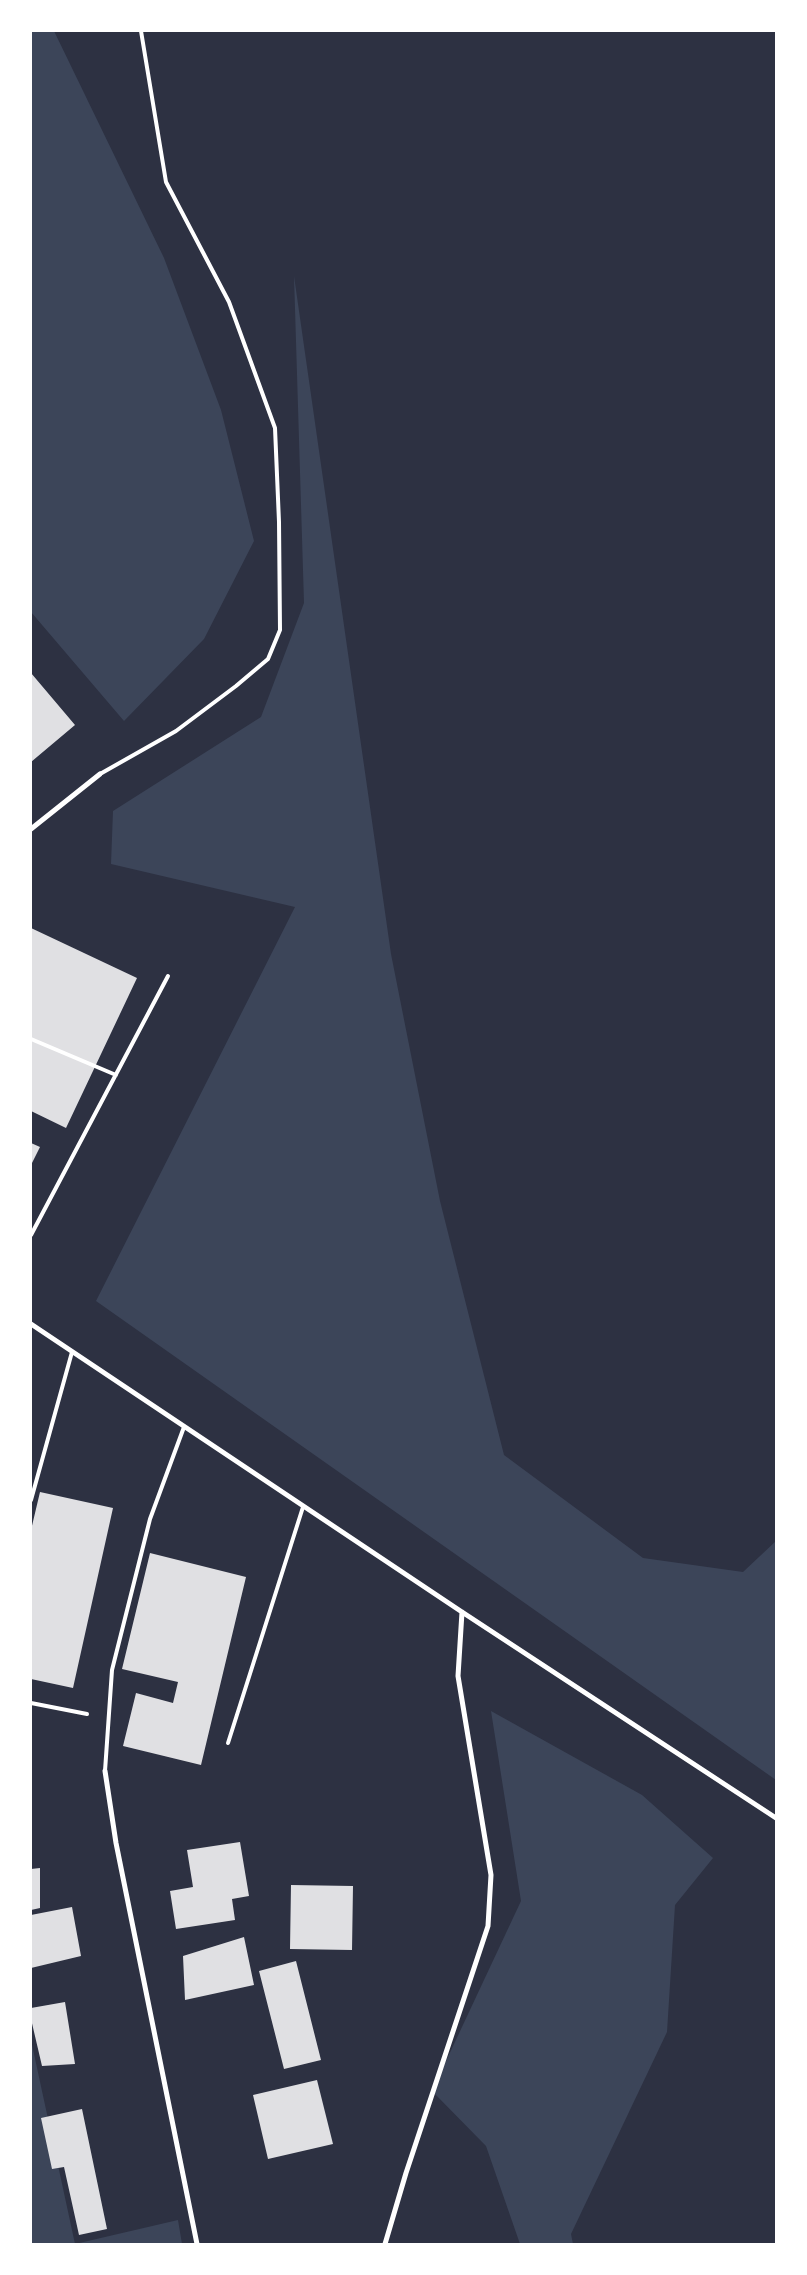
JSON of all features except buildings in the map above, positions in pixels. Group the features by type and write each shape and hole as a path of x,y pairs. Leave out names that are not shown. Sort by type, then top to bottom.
{"street":[{"path":"31,829 100,774"},
{"path":"31,1324 303,1507 776,1818"},
{"path":"385,2244 406,2173 488,1926 491,1875 458,1676 462,1612"},
{"path":"105,1771 116,1843 197,2244"}],"lane":[{"path":"100,774 176,731 236,686 268,660 280,630 279,522 275,428 229,302 166,182 141,31"},
{"path":"31,1235 168,976"},
{"path":"31,1039 116,1075"},
{"path":"31,1500 72,1352"},
{"path":"105,1771 112,1670 150,1519 184,1427"},
{"path":"228,1743 303,1507"},
{"path":"31,1703 87,1714"}],"shaded area":[{"path":"31,31 54,31 164,258 221,410 254,541 204,639 124,721 31,612"},
{"path":"294,276 391,954 440,1201 504,1455 643,1558 743,1572 776,1541 776,1780 96,1301 295,907 111,864 113,811 261,717 304,603"},
{"path":"491,1711 642,1795 713,1858 675,1905 667,2032 571,2234 573,2244 520,2244 486,2146 432,2091 521,1901"},
{"path":"31,2040 75,2244 31,2244"},
{"path":"178,2220 182,2244 75,2244"}]}
